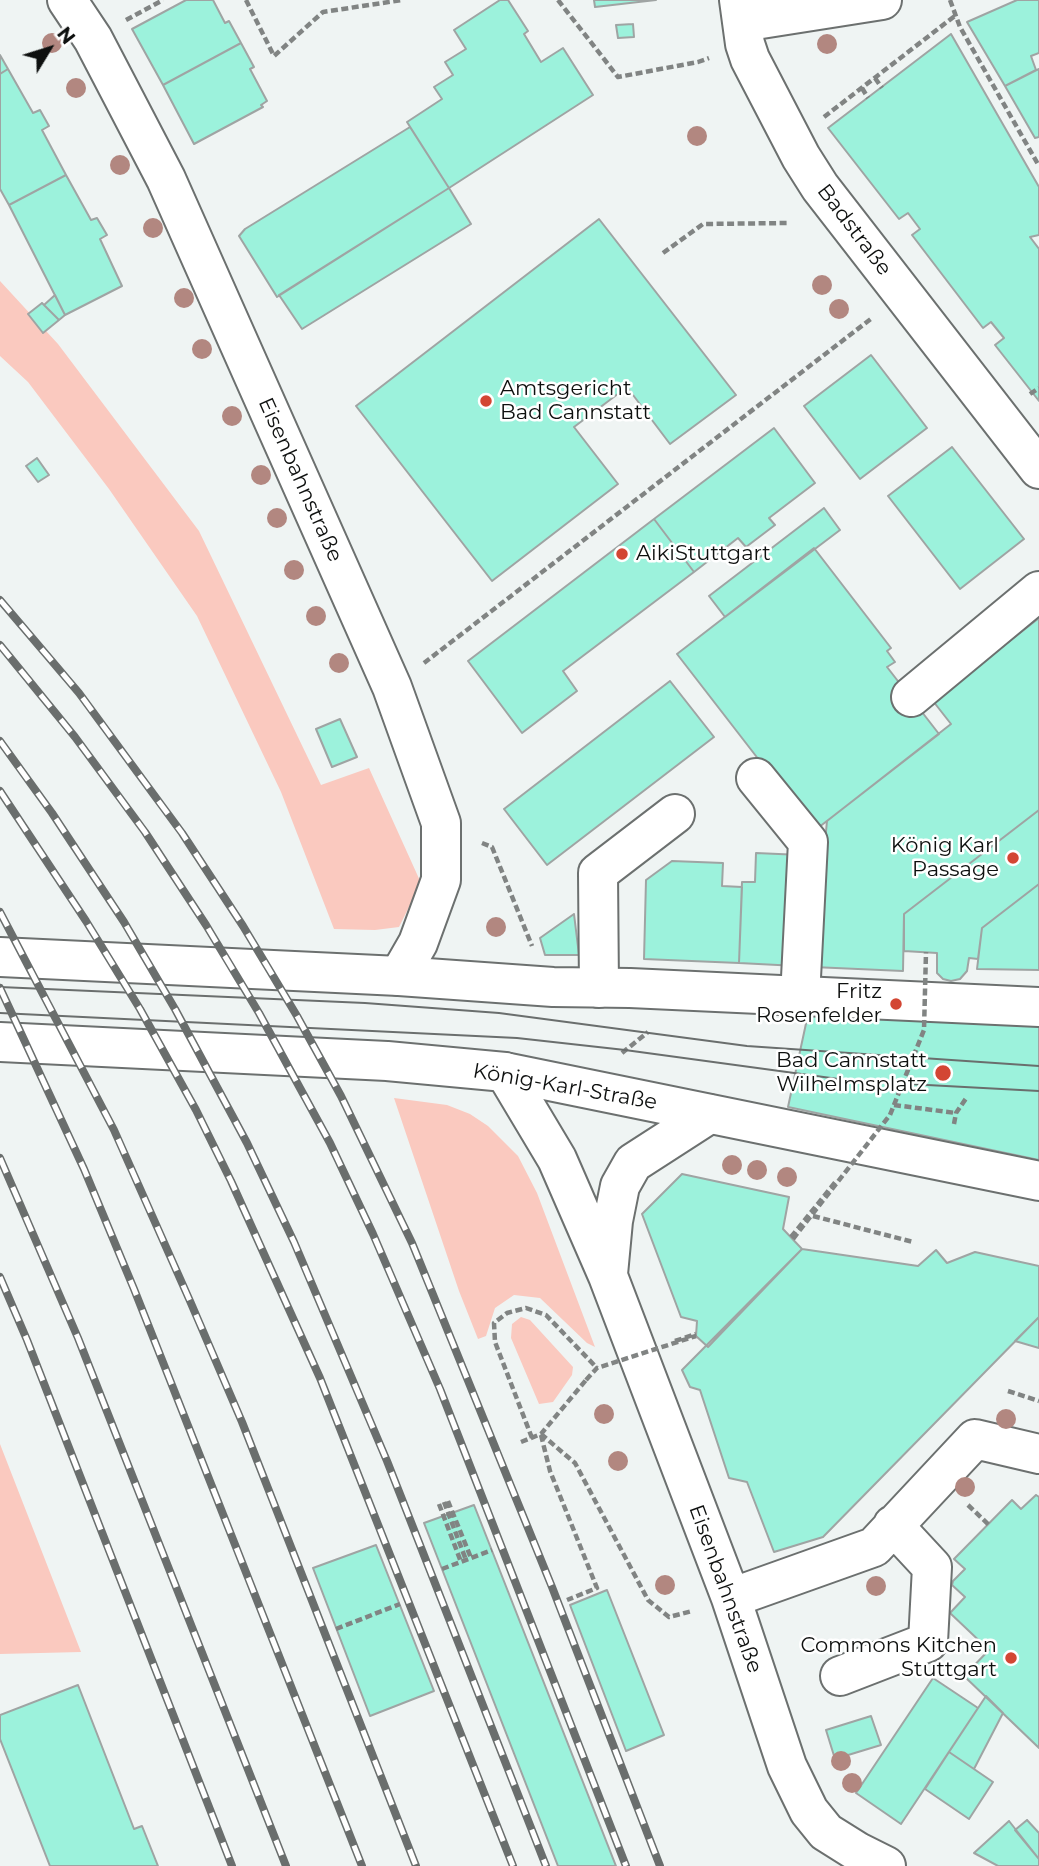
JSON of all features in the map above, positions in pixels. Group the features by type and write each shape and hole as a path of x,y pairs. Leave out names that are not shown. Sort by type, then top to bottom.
{"street":[{"name":"Eisenbahnstraße","path":"67,0 93,39 166,178 392,687 441,823 441,880 418,943 399,976"},
{"path":"742,22 882,0"},
{"name":"Badstraße","path":"742,22 767,94 820,187 1039,469"},
{"name":"Badstraße","path":"1013,436 1031,483 1039,495"},
{"path":"911,697 1039,591"},
{"path":"756,778 808,842 800,997"},
{"path":"600,988 598,873 675,814"},
{"path":"0,957 399,976 553,987 1039,1007"},
{"name":"König-Karl-Straße","path":"0,1042 387,1061 505,1072 1039,1181"},
{"name":"Eisenbahnstraße","path":"505,1072 556,1159 608,1276 731,1598 787,1766 809,1811 826,1832 887,1866"},
{"name":"Eisenbahnstraße","path":"608,1276 613,1221 620,1186 633,1163 709,1114"},
{"path":"731,1598 874,1547 975,1438 1039,1454"},
{"path":"840,1676 928,1642 932,1567 893,1525"}],"path":[{"path":"246,0 274,56 323,12 402,0"},
{"path":"558,0 618,77 698,62 742,22"},
{"path":"950,0 960,27 1039,166"},
{"path":"792,142 956,15"},
{"path":"875,78 882,88"},
{"path":"862,88 868,98"},
{"path":"663,253 703,224 789,223"},
{"path":"392,687 904,295"},
{"path":"1032,393 1039,388"},
{"path":"441,823 492,847 530,941 553,987"},
{"path":"864,1146 792,1238 813,1216 890,1115 924,1030 926,952"},
{"path":"616,1058 658,1024"},
{"path":"956,1133 956,1113 967,1097"},
{"path":"894,1105 956,1113"},
{"path":"813,1216 913,1242"},
{"path":"532,1438 495,1342 494,1323 507,1313 526,1308 546,1315 597,1368"},
{"path":"521,1442 541,1434 597,1368 696,1336"},
{"path":"1008,1391 1039,1401"},
{"path":"541,1434 575,1463 648,1600"},
{"path":"541,1434 550,1471 597,1588 567,1600"},
{"path":"466,1560 444,1502 466,1560"},
{"path":"442,1569 492,1550"},
{"path":"336,1629 400,1604"}],"shaded area":[{"path":"0,281 58,344 199,531 321,785 369,768 421,883 399,927 375,930 334,929 281,792 197,616 109,489 28,382 0,356"},
{"path":"394,1098 447,1105 470,1114 488,1126 518,1156 537,1193 595,1347 587,1343 540,1298 514,1295 495,1308 486,1336 478,1339 459,1291"},
{"path":"521,1317 530,1320 573,1367 572,1375 553,1402 539,1404 511,1338 512,1324"},
{"path":"0,1444 81,1652 0,1654"}],"building":[{"path":"186,0 213,0 225,23 229,21 241,43 163,85 132,29"},
{"path":"500,0 508,0 528,31 524,34 541,62 563,48 593,95 449,188 407,122 442,99 434,87 453,75 445,62 466,49 454,30"},
{"path":"594,0 656,0 595,7"},
{"path":"1017,0 1039,0 1039,53 1031,56 1036,70 1005,86 967,22"},
{"path":"633,24 634,37 618,38 616,25"},
{"path":"951,34 1039,187 1039,235 1030,237 1039,249 1039,401 995,345 1004,338 991,322 983,328 912,235 920,229 908,213 899,219 828,128"},
{"path":"241,43 254,67 250,69 267,101 261,105 263,107 194,144 163,85"},
{"path":"0,55 8,69 0,74"},
{"path":"8,69 33,113 40,110 49,126 42,130 66,175 9,205 0,189 0,74"},
{"path":"1039,69 1039,137 1035,138 1005,86"},
{"path":"410,127 449,188 277,297 239,236 245,229"},
{"path":"66,175 91,220 97,218 107,235 100,239 122,286 65,315 9,205"},
{"path":"449,188 471,224 302,329 279,295"},
{"name":"Amtsgericht Bad Cannstatt","path":"599,219 736,395 670,444 627,387 574,427 618,484 492,581 356,406"},
{"path":"55,295 65,315 59,320 44,305"},
{"path":"42,303 59,320 43,333 28,314"},
{"path":"871,355 927,428 860,479 804,406"},
{"path":"774,428 815,483 769,518 775,525 746,547 738,538 694,572 654,519"},
{"path":"952,447 1024,539 960,589 888,496"},
{"path":"37,458 49,475 38,482 26,466"},
{"path":"824,508 840,530 725,617 709,596"},
{"path":"654,519 694,572 563,671 577,691 522,733 468,661"},
{"path":"814,548 891,648 887,651 895,662 887,667 939,734 814,831 677,654"},
{"path":"1039,618 1039,810 904,914 903,971 813,967 827,821 951,724 933,701"},
{"path":"670,681 714,737 547,865 504,809"},
{"path":"340,719 357,757 332,767 316,729"},
{"path":"1039,810 1039,884 982,928 978,959 969,958 967,971 960,979 943,979 937,973 937,953 904,951 904,914"},
{"path":"756,853 801,855 797,966 739,963 742,882 755,882"},
{"path":"672,861 723,863 722,886 742,887 739,963 644,959 646,880"},
{"path":"1039,884 1039,970 977,969 982,928"},
{"path":"574,914 579,955 545,955 540,938"},
{"path":"810,1005 1039,1011 1039,1160 788,1107"},
{"path":"682,1174 789,1197 783,1229 802,1249 708,1347 696,1336 697,1321 681,1317 642,1214"},
{"path":"802,1249 918,1266 936,1250 947,1263 975,1252 1039,1266 1039,1317 823,1537 774,1552 747,1482 729,1478 700,1390 690,1387 682,1370"},
{"path":"1039,1317 1039,1348 1015,1341"},
{"path":"1036,1495 1039,1497 1039,1748 964,1676 989,1650 950,1613 965,1597 952,1585 965,1569 954,1559 1012,1500 1021,1509"},
{"path":"474,1505 616,1866 558,1866 424,1523"},
{"path":"376,1545 434,1691 370,1716 313,1568"},
{"path":"607,1590 664,1735 626,1751 570,1605"},
{"path":"933,1678 978,1708 901,1824 856,1793"},
{"path":"78,1685 134,1829 142,1826 158,1866 50,1866 0,1739 0,1715"},
{"path":"986,1696 1003,1713 974,1769 949,1752"},
{"path":"871,1716 881,1745 835,1759 826,1730"},
{"path":"949,1752 993,1782 969,1819 925,1789"},
{"path":"1027,1820 1039,1833 1039,1859 1015,1830"},
{"path":"1009,1821 1039,1859 1039,1866 998,1866 974,1853"}],"tram line":[{"path":"0,987 365,1003 499,1013 747,1046 1039,1066"},
{"path":"0,1013 517,1038 853,1081 1039,1091"}],"railway":[{"path":"0,600 79,693 182,833 243,926 341,1096 412,1243 552,1587 660,1866"},
{"path":"0,645 75,737 145,832 259,1013 330,1143 373,1234 440,1389 626,1866"},
{"path":"0,741 52,813 124,922 175,1009 247,1143 294,1242 387,1461 546,1866"},
{"path":"0,791 86,921 140,1009 196,1110 231,1181 320,1378 513,1866"},
{"path":"0,912 114,1130 190,1301 242,1422 416,1866"},
{"path":"0,988 84,1169 134,1289 362,1866"},
{"path":"0,1158 78,1338 286,1866"},
{"path":"0,1277 232,1866"}],"place":[{"name":"Amtsgericht Bad Cannstatt","path":"486,401"},
{"name":"AikiStuttgart","path":"622,554"},
{"name":"König Karl Passage","path":"1013,858"},
{"name":"Fritz Rosenfelder","path":"896,1004"},
{"name":"Bad Cannstatt Wilhelmsplatz","path":"943,1073"},
{"name":"Commons Kitchen Stuttgart","path":"1011,1658"}]}
